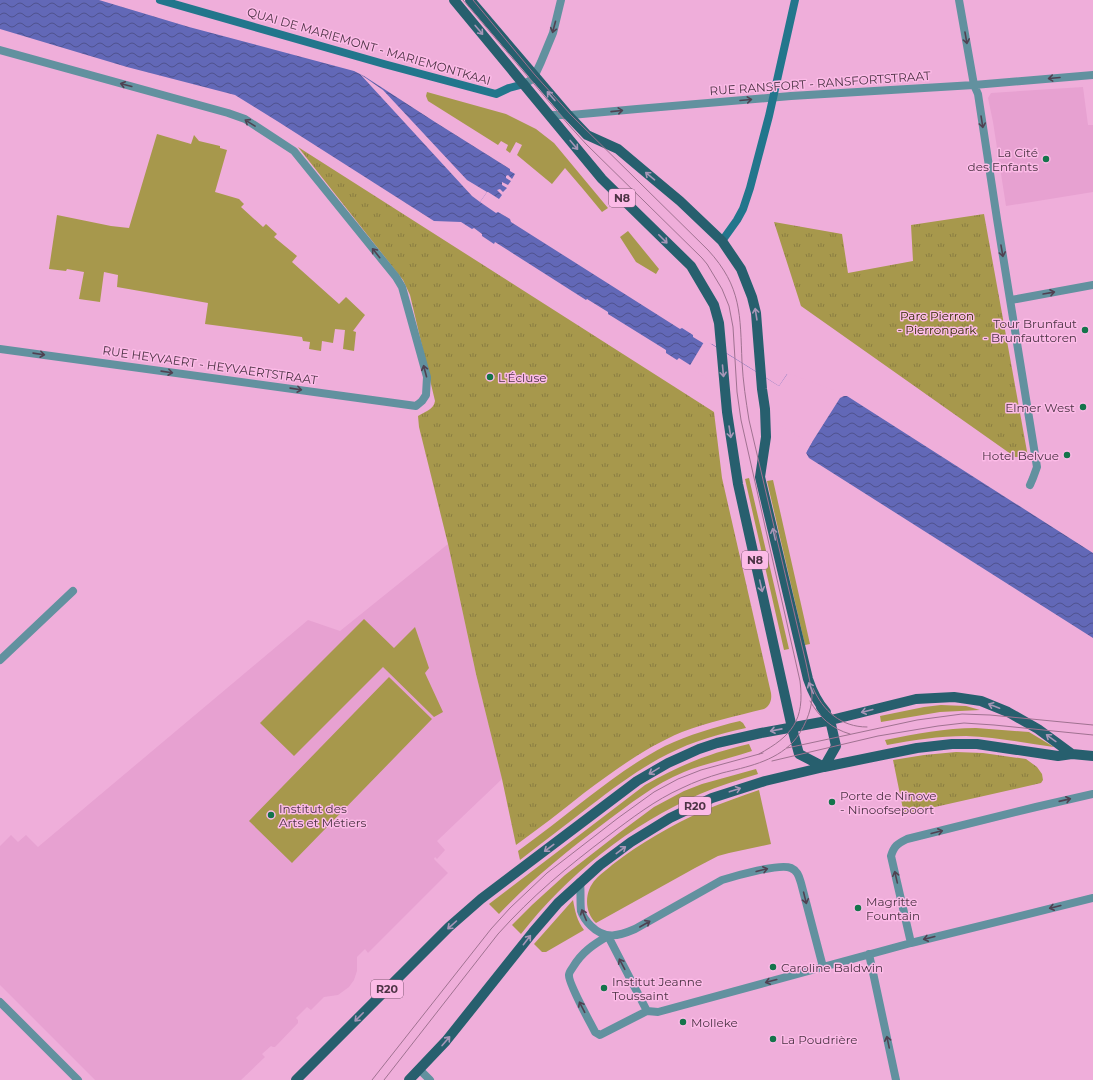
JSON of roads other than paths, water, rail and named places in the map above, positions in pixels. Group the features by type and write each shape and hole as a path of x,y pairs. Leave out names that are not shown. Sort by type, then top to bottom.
{"main road":[{"name":"N8","path":"454,0 602,179 691,266 714,305 719,323 725,393 738,484 792,726 799,754 824,767"},
{"name":"N8","path":"470,0 534,77 587,135 618,149 680,202 722,241 741,269 752,297 756,313 760,374 765,409 766,437 760,477 808,679 812,692 821,707 832,719"},
{"name":"R20","path":"296,1080 449,927 471,908 637,781 668,762 717,743 792,726 832,719 916,699 954,696 981,701 1008,712 1038,729 1072,754"},
{"path":"824,767 836,746 832,719"},
{"name":"R20","path":"409,1080 446,1041 533,932 580,882 631,842 670,818 712,798 757,783 824,767 917,748 952,744 977,744 1058,756 1072,754 1093,756"}],"street":[{"name":"QUAI DE MARIEMONT - MARIEMONTKAAI","path":"160,0 376,62 496,94 509,88 524,84"},
{"path":"524,84 534,77 541,62 553,33 561,0"},
{"path":"722,241 743,209 750,188 773,98 795,0"},
{"path":"959,0 974,85 978,94 997,220 1038,467 1030,485"},
{"name":"RUE HEYVAERT - HEYVAERTSTRAAT","path":"0,50 234,115 245,119 294,151 396,277 402,287 427,377 426,395 416,406 0,348"},
{"name":"RUE RANSFORT - RANSFORTSTRAAT","path":"549,115 568,115 773,98 974,85 1093,75"},
{"path":"1011,300 1093,285"},
{"path":"0,660 73,591"},
{"path":"911,943 891,856 894,848 900,843 907,839 1093,794"},
{"path":"822,967 797,872 786,867 770,868 722,880 635,929 626,933 608,936 592,946 578,959 569,974 570,982 595,1032 600,1035 647,1011 658,1012 822,967 869,954 1093,898"},
{"path":"580,882 582,912 584,918 593,928 608,936 647,1011"},
{"path":"869,954 896,1080"},
{"path":"1,1004 78,1080"},
{"path":"419,1069 430,1080"}],"water":[{"path":"0,0 99,0 189,27 354,71 364,76 510,169 510,171 515,174 512,179 508,175 506,176 506,178 511,181 508,185 502,182 502,185 507,188 503,192 500,189 497,190 502,195 499,199 487,192 480,202 496,213 498,212 510,219 511,222 680,329 682,328 693,335 693,337 703,343 712,344 779,386 787,374 847,396 1093,553 1093,638 809,458 806,453 812,442 679,358 677,360 666,353 666,350 608,314 608,312 587,299 586,300 495,242 494,244 482,236 482,234 474,228 472,229 461,222 434,221 235,95 127,67 0,29"}],"tram line":[{"path":"463,0 586,144 702,258 722,289 729,306 733,327 737,392 741,420 800,681 801,695 798,716 794,725 780,740 759,754"},
{"path":"384,1080 498,934 550,882 608,836 662,798 701,780 759,763 769,759 785,749 793,742 803,727 809,714 812,702 812,692 806,663 749,420 743,377 741,330 737,302 727,276 708,250 571,115 535,75 473,0"},
{"path":"813,688 822,704 834,716 849,724 867,727"},
{"path":"810,701 827,722 837,729 850,734"},
{"path":"787,748 917,720 962,714 990,715 1093,725"},
{"path":"772,761 878,736 964,723 1093,735"},
{"path":"372,1080 491,929 510,908 547,873 654,792 678,779 701,770 763,753"}],"place":[{"name":"La Cité des Enfants","path":"1046,159"},
{"name":"Tour Brunfaut - Brunfauttoren","path":"1085,330"},
{"name":"L'Écluse","path":"490,377"},
{"name":"Elmer West","path":"1083,407"},
{"name":"Hotel Belvue","path":"1067,455"},
{"name":"Porte de Ninove - Ninoofsepoort","path":"832,802"},
{"name":"Institut des Arts et Métiers","path":"271,815"},
{"name":"Magritte Fountain","path":"858,908"},
{"name":"Caroline Baldwin","path":"773,967"},
{"name":"Institut Jeanne Toussaint","path":"604,988"},
{"name":"Molleke","path":"683,1022"},
{"name":"La Poudrière","path":"773,1039"}],"park label":[{"name":"Parc Pierron - Pierronpark","path":"937,322"}]}
